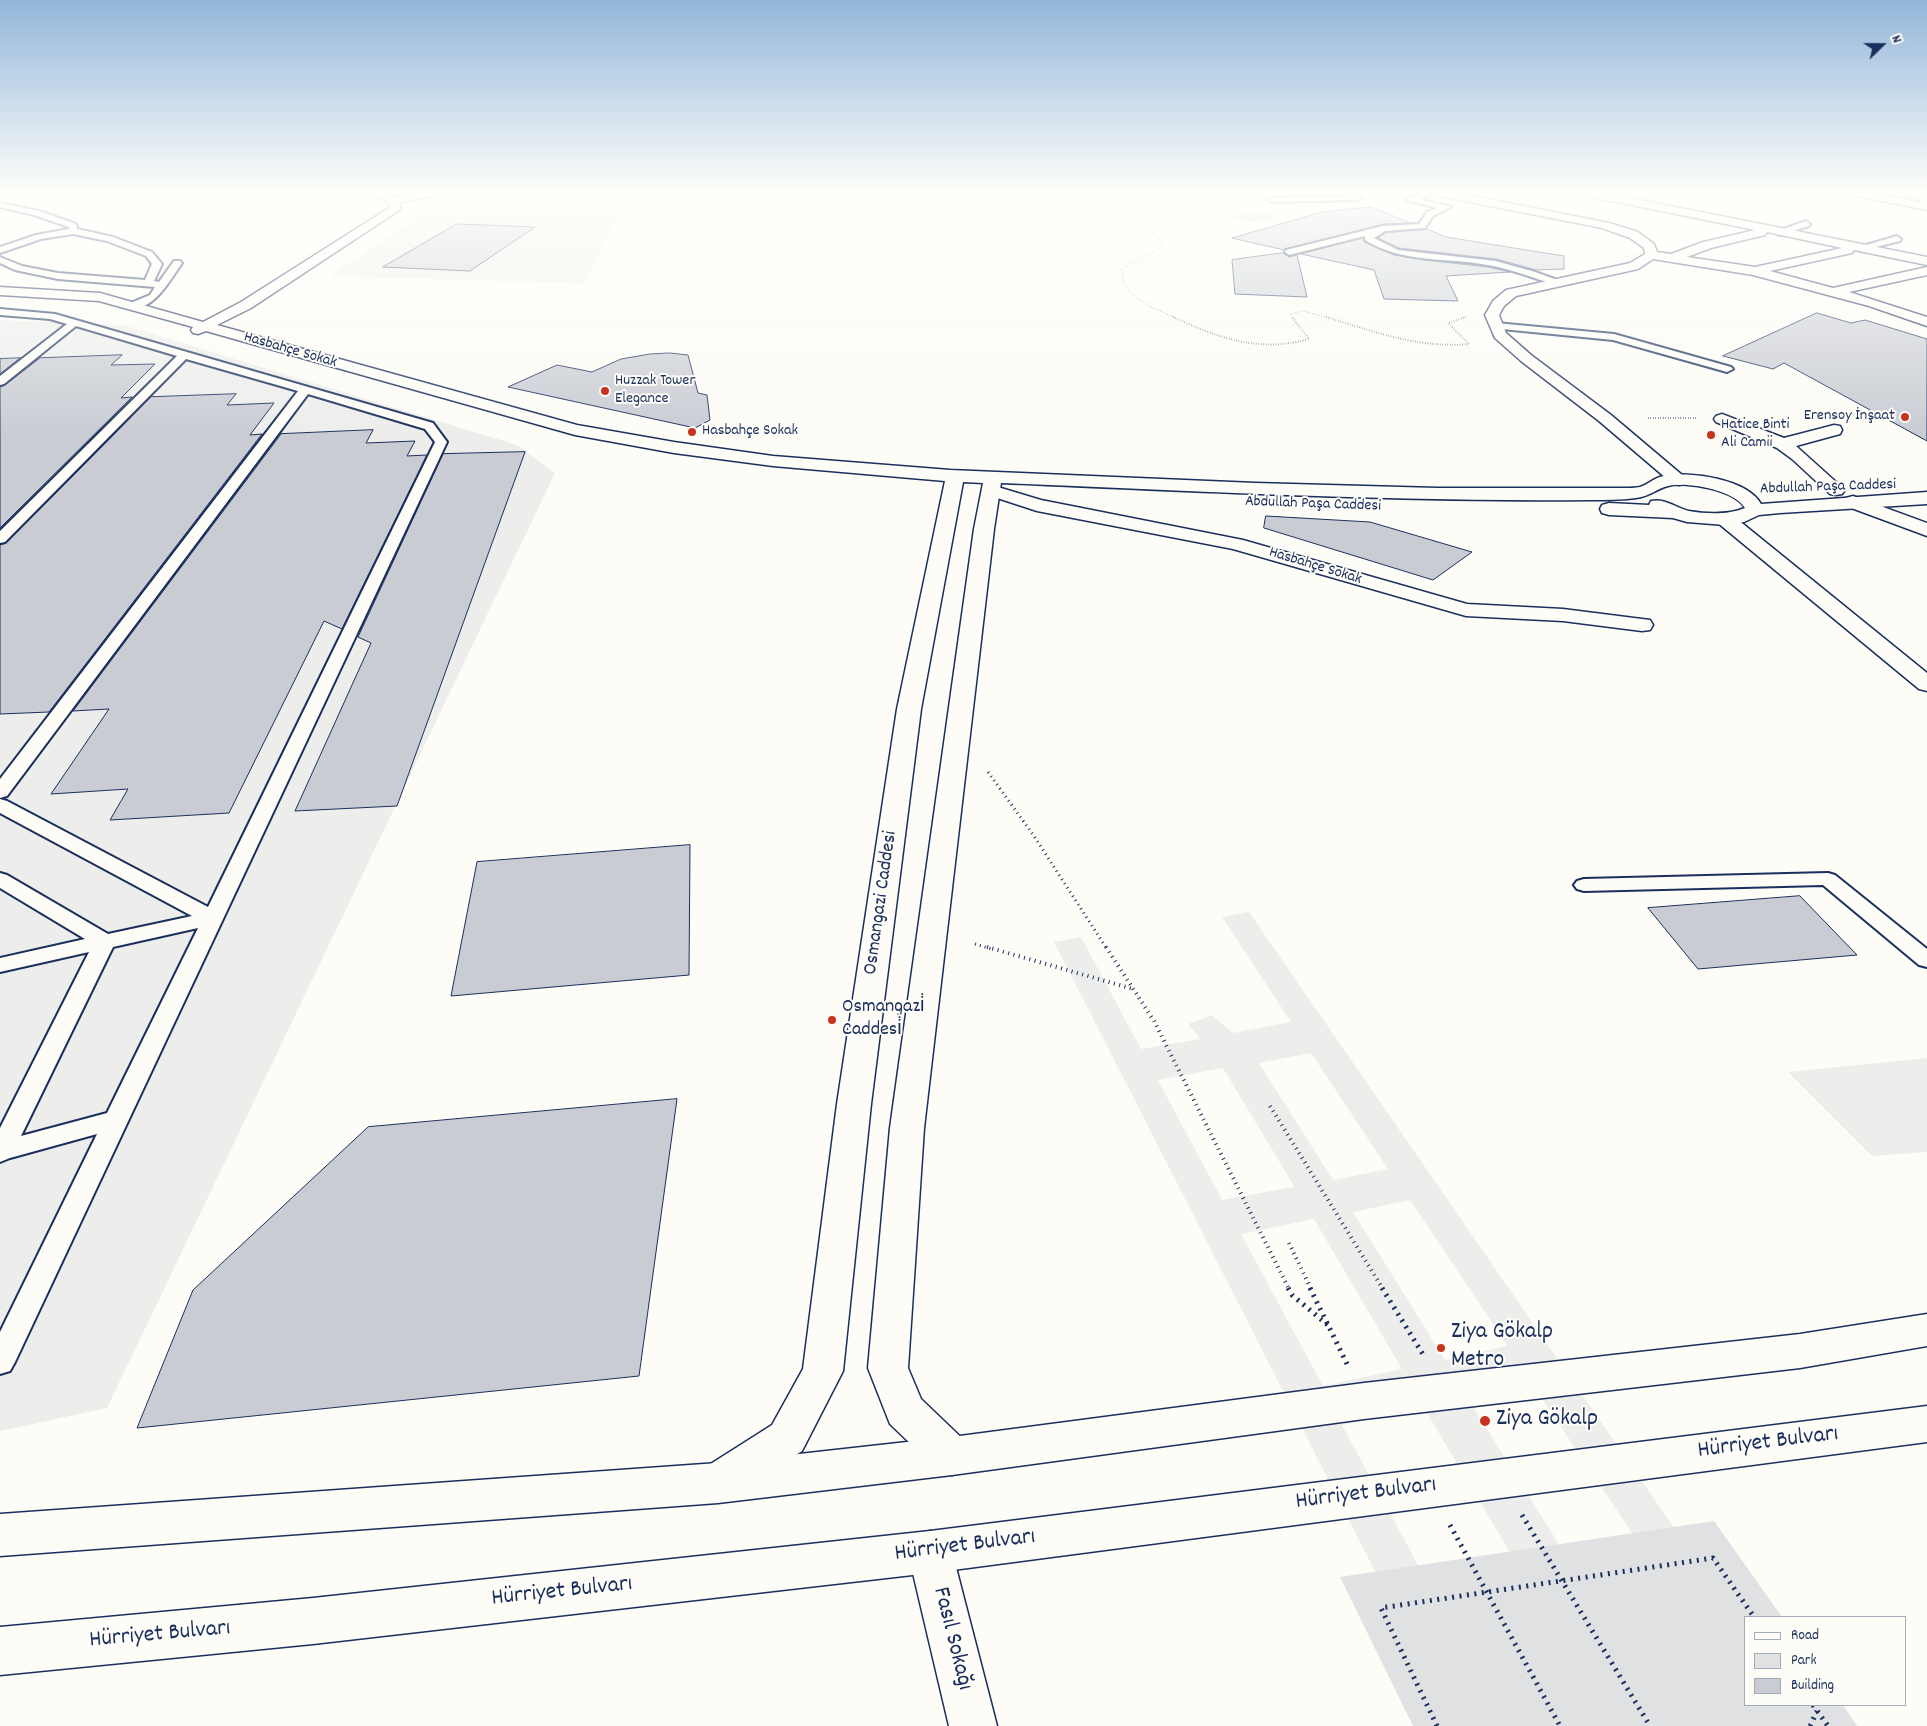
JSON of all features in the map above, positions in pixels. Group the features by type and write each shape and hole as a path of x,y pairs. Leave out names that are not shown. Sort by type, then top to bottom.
{"main road":[{"path":"187,334 205,327 246,305 296,274"},
{"path":"1598,274 1511,293 1498,304 1492,315 1495,323 1500,335 1526,358 1605,418 1679,480"},
{"path":"1763,274 1911,315 1927,322"},
{"path":"1830,292 1915,274"},
{"name":"Hasbahçe Sokak","path":"0,291 100,297 575,430 736,457 954,483"},
{"name":"Hasbahçe Sokak","path":"0,300 52,302 96,311 187,334 423,404"},
{"path":"1911,315 1927,312"},
{"path":"1722,418 1783,444 1798,455 1836,490"},
{"path":"1783,444 1834,430"},
{"path":"554,441 716,468 871,484 954,483"},
{"name":"Abdullah Paşa Caddesi","path":"954,483 1367,492 1601,494 1646,490 1657,483 1679,480 1710,483 1729,489 1765,492 1836,490 1927,484"},
{"name":"Osmangazi Caddesi","path":"718,1482 787,1438 823,1371 854,1104 909,709 954,483"},
{"path":"952,1456 905,1411 888,1368 906,1128 984,529 992,484"},
{"name":"Hasbahçe Sokak","path":"992,484 1037,504 1236,544 1466,610 1563,615 1642,625"},
{"name":"Abdullah Paşa Caddesi","path":"992,484 1368,508 1635,509 1674,512"},
{"path":"1729,489 1750,501 1755,510"},
{"path":"1646,490 1655,502 1674,512 1701,518 1725,520 1927,684"},
{"name":"Abdullah Paşa Caddesi","path":"1725,520 1737,518 1755,510 1927,498"},
{"path":"1853,502 1927,530"},
{"path":"0,1536 718,1482 952,1456 1446,1391 1800,1351 1927,1330"},
{"name":"Hürriyet Bulvarı","path":"0,1651 313,1621 930,1552 1927,1424"},
{"name":"Fasıl Sokağı","path":"930,1552 973,1726"}],"lane":[{"path":"44,274 162,285"},
{"path":"148,283 152,274"},
{"path":"132,306 153,297 170,274"},
{"path":"1528,274 1558,282"},
{"path":"0,312 51,316 306,390 428,426 441,442 0,1362"},
{"path":"0,382 74,323"},
{"path":"1495,323 1614,337 1727,369"},
{"path":"0,539 184,355"},
{"path":"0,792 306,390"},
{"path":"0,805 212,918"},
{"path":"0,879 105,942"},
{"path":"1584,884 1828,879 1927,960"},
{"path":"0,966 212,918"},
{"path":"0,1152 105,942"},
{"path":"0,1152 116,1120"}],"path":[{"path":"1122,274 1124,286 1139,302 1200,330 1239,341 1272,345 1296,344 1309,339 1290,314 1303,311 1393,337 1452,347 1469,344 1448,323 1466,317 1495,323"},
{"path":"1605,418 1722,418"},
{"path":"988,772 1034,836 1154,1021 1292,1295 1329,1326"},
{"path":"975,944 1133,989"},
{"path":"1270,1106 1446,1391"},
{"path":"1289,1243 1364,1401"},
{"path":"1498,1478 1650,1726"},
{"path":"1429,1487 1560,1726"},
{"path":"1437,1726 1380,1608 1713,1558 1753,1616"},
{"path":"1810,1726 1815,1708"},
{"path":"1815,1708 1828,1726"}],"shaded area":[{"path":"334,274 589,274 584,283 330,276"},
{"path":"0,320 124,325 517,445 555,473 107,1408 0,1431"},
{"path":"1249,912 1744,1629 1744,1633 1454,1726 1054,942 1081,937 1141,1049 1201,1039 1188,1024 1212,1015 1233,1033 1291,1022 1222,917","holes":["1311,1053 1388,1169 1333,1180 1259,1063","1223,1068 1294,1186 1222,1200 1158,1080","1410,1200 1507,1346 1445,1360 1353,1212","1314,1219 1402,1369 1323,1386 1241,1234","1532,1384 1657,1570 1588,1591 1469,1400","1424,1408 1539,1601 1449,1622 1342,1425"]},
{"path":"1927,1058 1927,1152 1872,1156 1788,1072"}],"green space":[{"path":"1714,1521 1781,1616 1744,1616 1744,1706 1844,1706 1857,1726 1413,1726 1340,1577"}],"building":[{"path":"1233,274 1301,274 1307,297 1235,294"},
{"path":"1375,274 1485,274 1446,276 1458,301 1384,299"},
{"path":"1817,313 1851,323 1865,320 1927,339 1927,441 1784,363 1773,369 1723,356"},
{"name":"Huzzak Tower Elegance","path":"670,353 688,355 698,393 707,395 710,420 695,428 508,387 557,365 592,372 621,359"},
{"path":"122,355 111,365 155,364 121,398 132,397 0,528 0,387 40,358"},
{"path":"20,358 0,374 0,359"},
{"path":"236,394 227,405 274,403 250,435 262,434 49,712 0,714 0,545 6,543 151,397"},
{"path":"373,430 366,443 415,441 407,456 427,455 342,629 324,621 229,813 110,820 128,789 51,794 109,709 73,711 281,434"},
{"path":"525,452 397,806 295,811 371,643 358,637 443,454"},
{"path":"1266,516 1370,522 1472,552 1433,580 1264,528"},
{"path":"690,845 689,975 451,996 477,862"},
{"path":"1800,896 1857,955 1698,969 1648,908"},
{"path":"677,1099 639,1376 137,1428 193,1290 368,1127"}],"place":[{"name":"Huzzak Tower Elegance","path":"605,391"},
{"name":"Erensoy İnşaat","path":"1905,417"},
{"name":"Hasbahçe Sokak","path":"692,432"},
{"name":"Hatice Binti Ali Camii","path":"1711,435"},
{"name":"Osmangazi̇ Caddesi̇","path":"832,1020"},
{"name":"Ziya Gökalp Metro","path":"1441,1348"},
{"name":"Ziya Gökalp","path":"1485,1421"}]}
